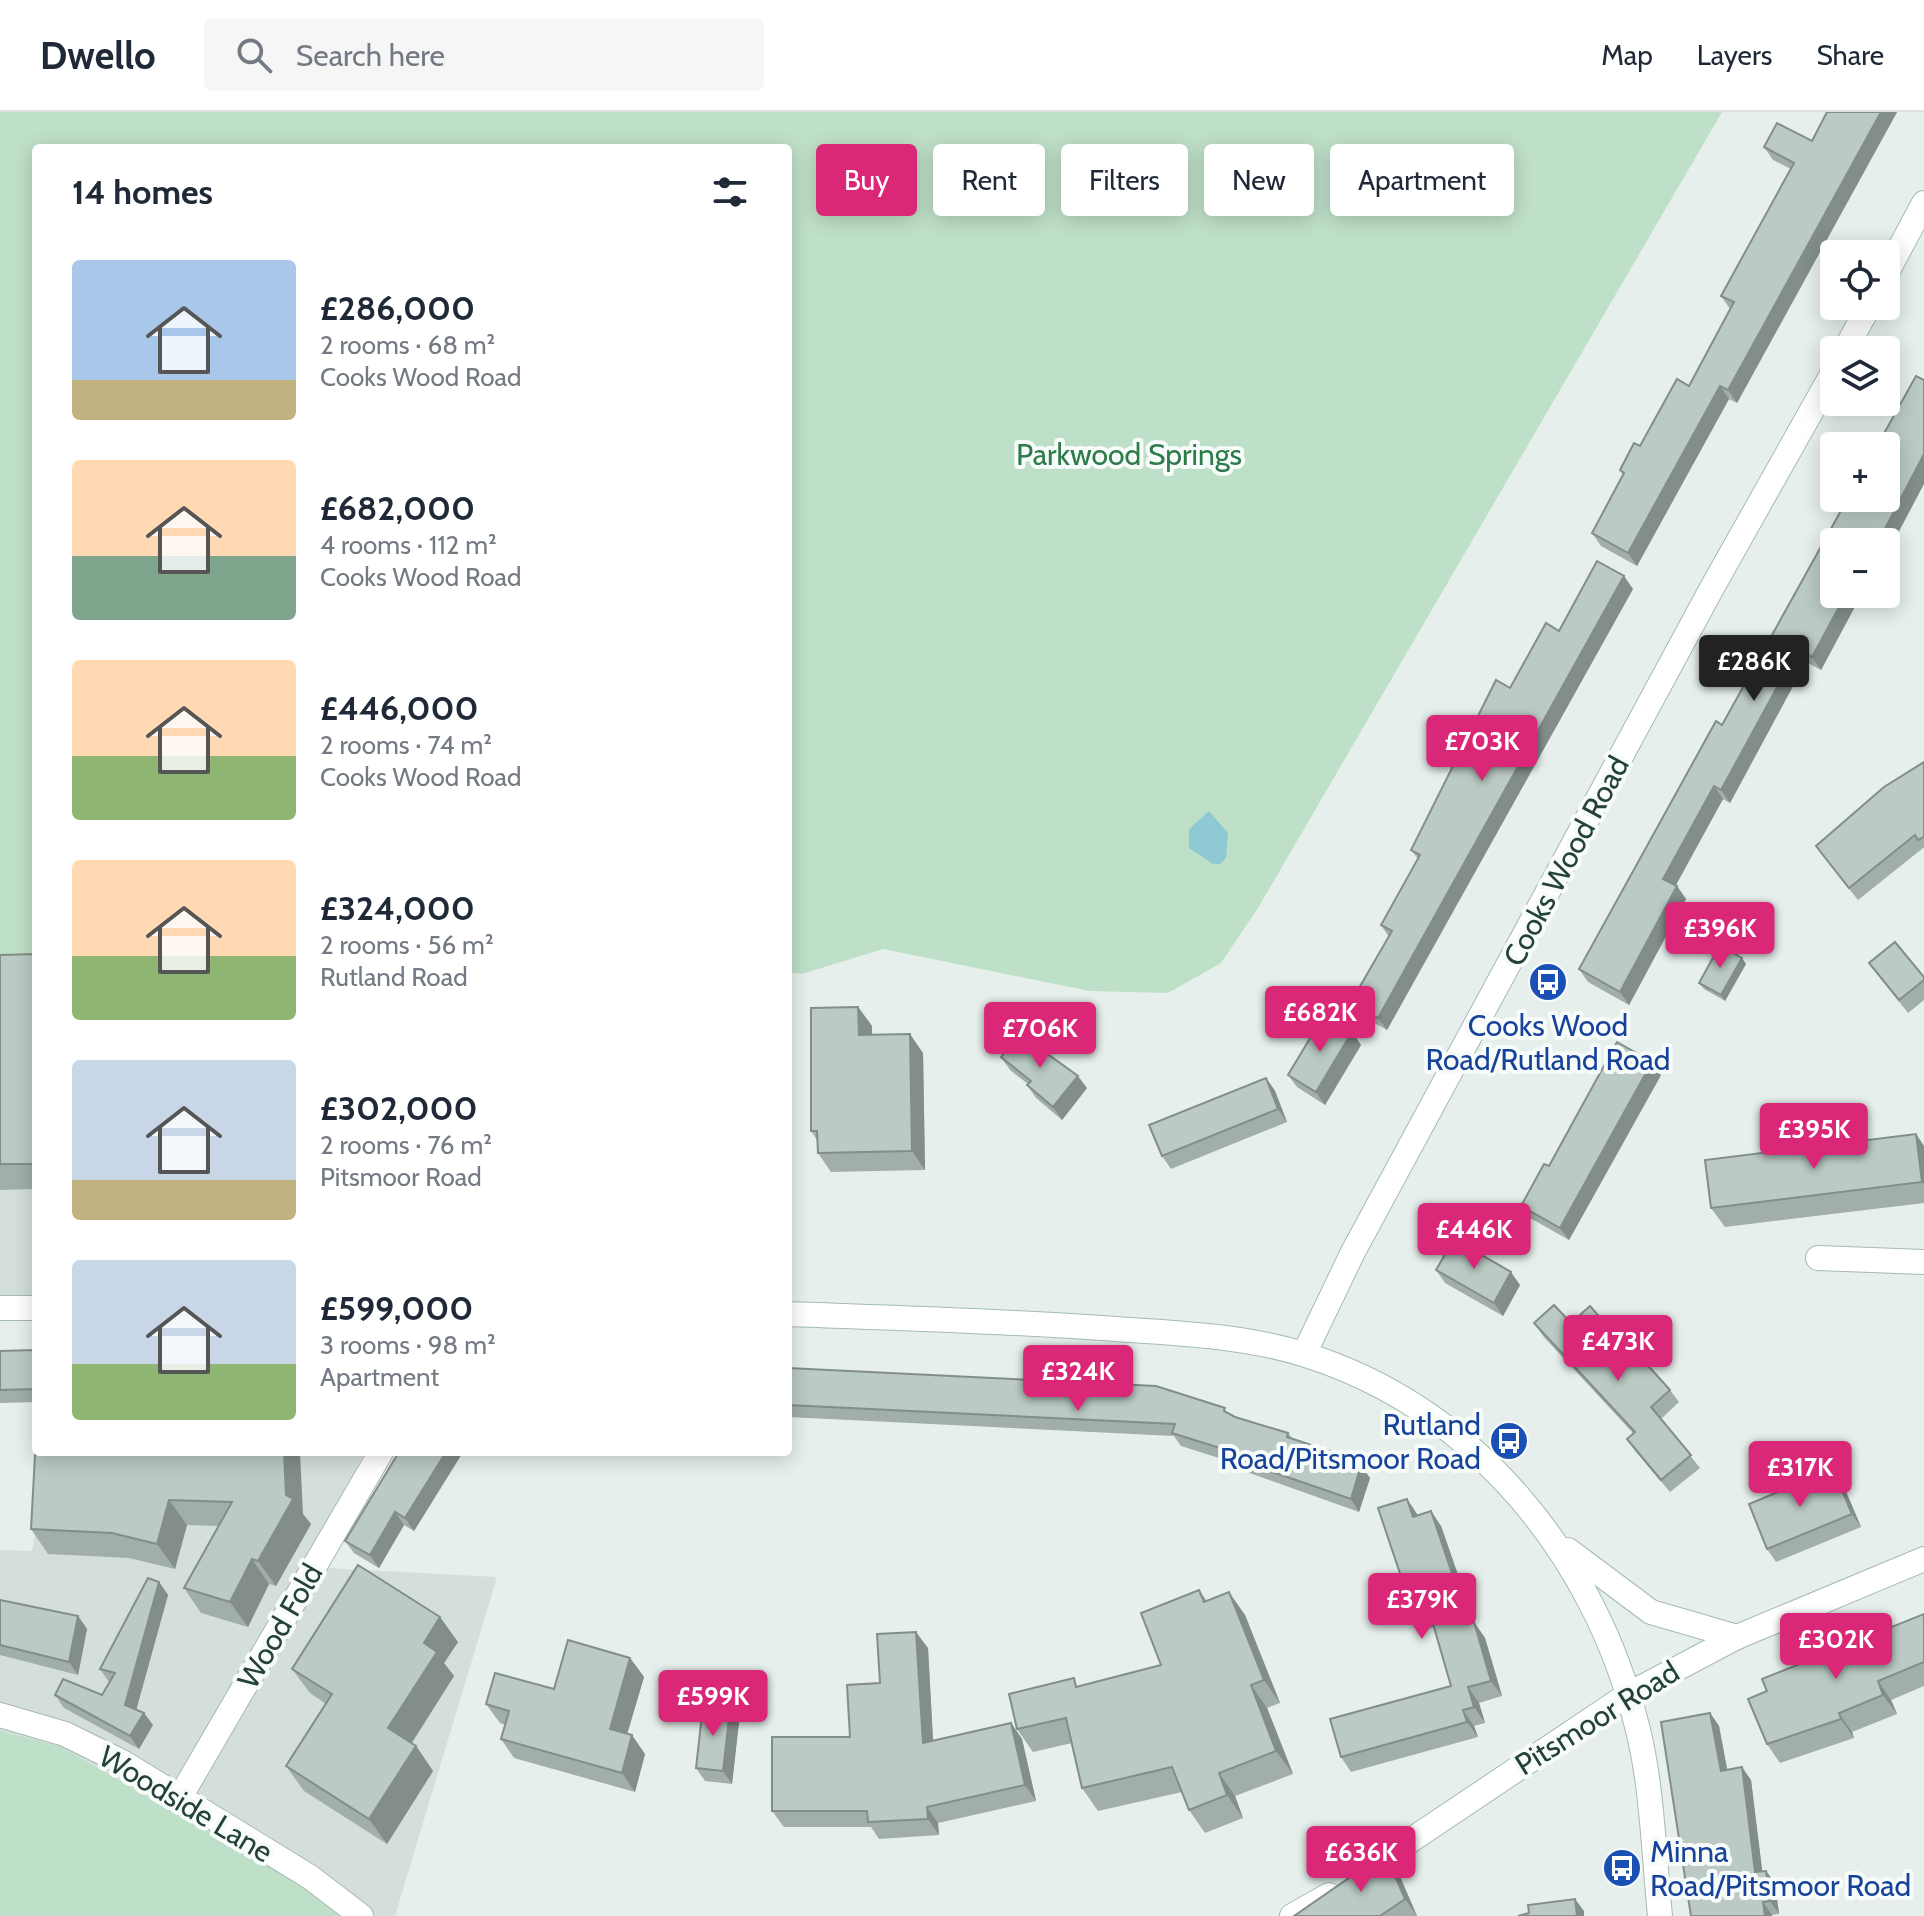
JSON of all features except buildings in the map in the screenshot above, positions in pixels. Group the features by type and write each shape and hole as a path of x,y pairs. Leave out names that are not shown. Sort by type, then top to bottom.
{"street":[{"path":"1900,248 1924,203"},
{"name":"Cooks Wood Road","path":"1304,1354 1353,1252 1713,586 1820,396"},
{"path":"1818,1258 1924,1262"},
{"path":"0,1308 32,1308"},
{"path":"792,1314 1022,1322 1175,1333 1304,1354 1382,1388 1453,1434 1524,1499 1554,1539 1596,1612 1629,1694 1639,1730 1660,1916"},
{"name":"Wood Fold","path":"179,1799 379,1456"},
{"path":"1554,1539 1651,1612 1737,1637"},
{"name":"Pitsmoor Road","path":"1292,1916 1629,1694 1737,1637 1924,1559"},
{"name":"Woodside Lane","path":"0,1715 65,1734 124,1763 310,1877 361,1916"}],"shaded area":[{"path":"0,976 32,976 32,1296 0,1297"},
{"path":"48,1456 362,1456 308,1567 497,1577 395,1916 341,1916 311,1890 60,1746 0,1731 0,1550 32,1551"}],"green space":[{"name":"Parkwood Springs","path":"0,112 1722,112 1258,908 1221,963 1168,993 1090,991 883,949 802,974 792,973 792,144 32,144 32,976 0,976"},
{"path":"0,1731 60,1746 311,1890 341,1916 0,1916"}],"water":[{"path":"1209,811 1228,833 1226,858 1220,864 1213,864 1189,848 1189,829"}],"place":[{"name":"Cooks Wood Road/Rutland Road","path":"1548,982"},
{"name":"Rutland Road/Pitsmoor Road","path":"1509,1441"},
{"name":"Minna Road/Pitsmoor Road","path":"1622,1868"}]}
